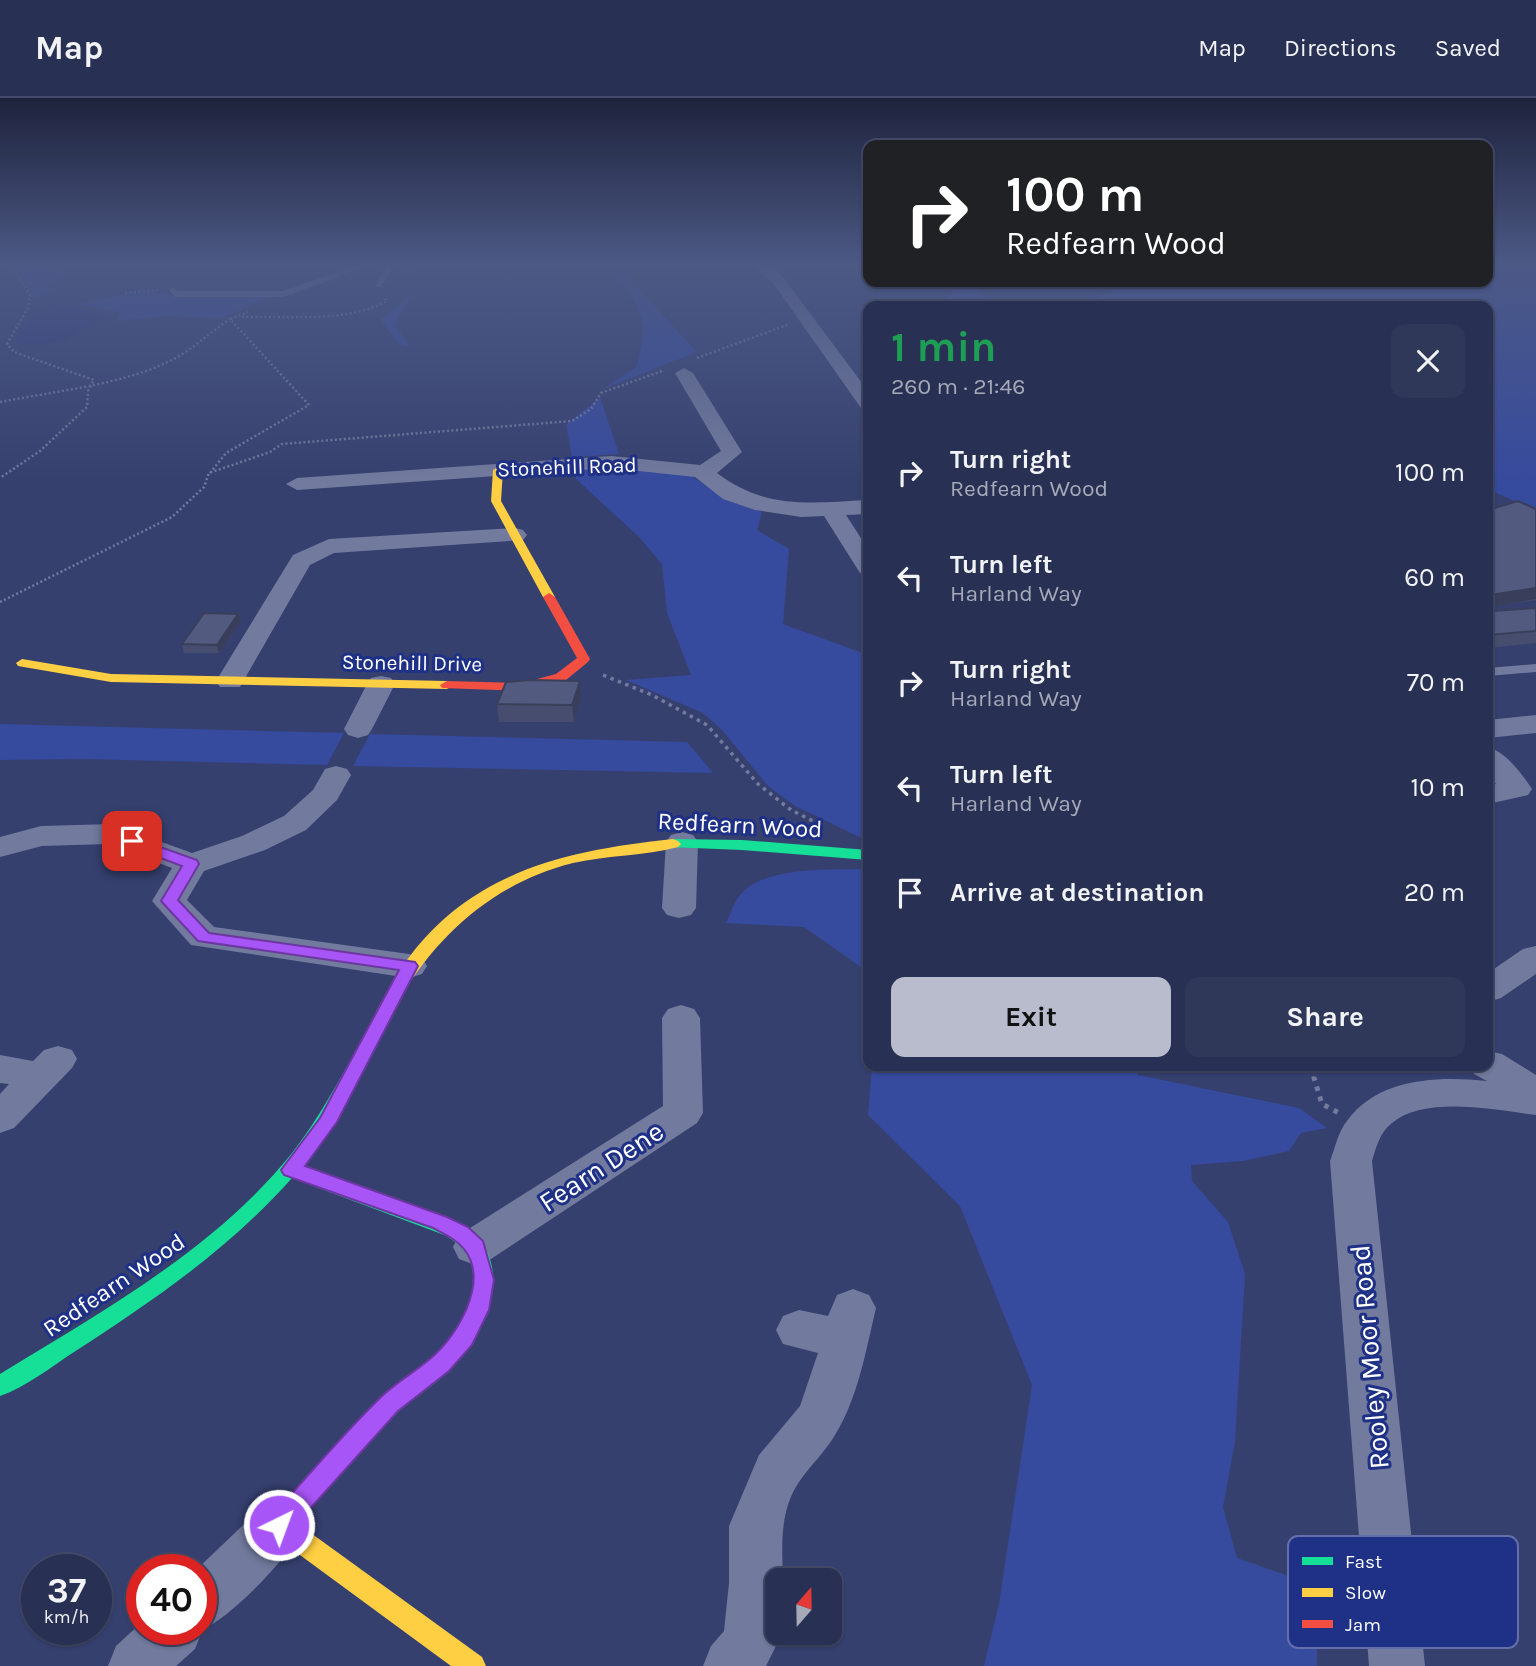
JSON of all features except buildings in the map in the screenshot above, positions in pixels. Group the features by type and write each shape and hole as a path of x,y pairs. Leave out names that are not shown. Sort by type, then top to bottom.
{"street":[{"path":"822,337 861,385"},
{"path":"680,368 732,453 713,467 701,471"},
{"name":"Stonehill Road","path":"298,484 611,462 701,471"},
{"path":"498,470 496,501 584,659 576,664"},
{"path":"701,471 731,494 763,505 801,510 863,507"},
{"path":"832,510 863,560"},
{"path":"230,681 301,560 329,546 515,535"},
{"name":"Stonehill Drive","path":"22,663 111,678 522,687 561,677 576,664"},
{"path":"358,729 382,684"},
{"path":"1493,728 1536,724"},
{"path":"1493,762 1517,789 1493,794"},
{"path":"0,847 41,835 112,834 191,864 263,839 298,820 330,793 336,775"},
{"path":"679,908 682,842"},
{"name":"Redfearn Wood","path":"0,1386 134,1304 183,1270 255,1208 291,1170 328,1122 409,966 453,917 482,894 530,868 590,850 682,842 863,855"},
{"path":"191,864 169,901 204,937 409,966"},
{"path":"1493,957 1536,956"},
{"path":"1493,986 1536,956"},
{"name":"Fearn Dene","path":"475,1247 683,1113 681,1018"},
{"path":"1493,1067 1536,1093"},
{"path":"0,1069 51,1068 0,1118"},
{"path":"1363,1126 1391,1104 1435,1079 1536,1101"},
{"name":"Rooley Moor Road","path":"1363,1126 1354,1141 1351,1161 1384,1536"},
{"path":"217,1587 279,1525 390,1403 441,1364 464,1338 478,1310 484,1280 475,1247 461,1233 440,1222 291,1170"},
{"path":"731,1666 750,1642 756,1583 755,1526 777,1471 818,1420 833,1385 832,1326"},
{"path":"279,1525 473,1666"},
{"path":"136,1666 158,1645"},
{"name":"Rooley Moor Road","path":"1394,1648 1396,1666"}],"lane":[{"path":"1493,672 1536,668"}],"path":[{"path":"0,478 40,451 87,407 88,391 94,380 89,376 14,352 7,344 11,337"},
{"path":"0,402 109,382 186,352 206,337"},
{"path":"0,602 173,517 204,487 209,473 226,453 309,405 247,337"},
{"path":"209,473 270,452 282,444 572,421 591,409 601,393 680,368 758,337"},
{"path":"576,664 652,695 707,725 758,785 791,810 850,839 863,851"},
{"path":"1315,1071 1314,1078 1322,1104 1363,1126"}],"shaded area":[{"path":"15,337 68,337 34,345 12,340"},
{"path":"394,337 403,337 410,347 400,345"},
{"path":"643,337 683,337 697,352 603,389 636,367"},
{"path":"1493,337 1536,337 1536,511 1493,491"},
{"path":"600,397 619,454 572,457 566,425"},
{"path":"617,466 688,474 724,497 762,512 757,530 789,549 783,624 863,653 863,839 795,806 768,786 722,730 703,713 626,680 691,675 667,613 662,564 639,537 576,479 573,468"},
{"path":"0,724 344,733 327,765 83,759 0,760"},
{"path":"370,734 687,742 713,773 353,766"},
{"path":"863,869 863,968 804,927 726,923 738,898 748,887 779,875 817,870"},
{"path":"872,1071 1136,1071 1138,1075 1299,1108 1327,1128 1301,1133 1289,1151 1243,1161 1191,1165 1192,1181 1228,1222 1245,1274 1235,1442 1223,1507 1237,1558 1288,1576 1288,1648 1317,1648 1317,1666 984,1666 999,1604 1032,1385 960,1206 868,1115"}],"traffic: fast":[{"path":"673,844 742,845 863,855"},
{"path":"0,1386 161,1283 210,1246 256,1205 298,1159 335,1107 366,1049"},
{"path":"289,1514 384,1410 442,1363 455,1349 475,1314 483,1277 480,1259 470,1243 454,1230 291,1170"}],"traffic: slow":[{"path":"498,470 496,501 549,597"},
{"path":"22,663 111,678 447,685"},
{"path":"366,1049 391,998 419,956 450,922 485,895 524,874 568,860 617,850 673,844"},
{"path":"289,1514 279,1525 473,1666"}],"traffic: jam":[{"path":"447,685 522,687 561,677 584,659 549,597"}],"route":[{"path":"132,841 191,864 169,901 204,937 409,966 328,1122 291,1170 440,1222 461,1233 475,1247 484,1280 478,1310 464,1338 441,1364 390,1403 279,1525"}]}
